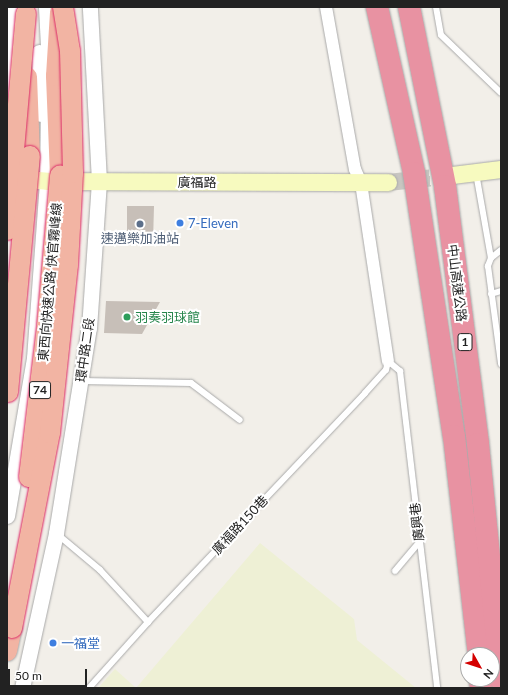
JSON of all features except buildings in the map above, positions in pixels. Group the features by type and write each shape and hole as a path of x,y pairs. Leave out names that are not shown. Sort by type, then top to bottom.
{"highway":[{"name":"東西向快速公路 快官霧峰線","path":"7,603 28,485 47,325 60,176 56,76 60,7"},
{"path":"7,651 50,433 68,265 73,173 70,51 63,7"},
{"name":"中山高速公路","path":"377,7 414,173 454,436 478,647"},
{"name":"中山高速公路","path":"409,7 445,186 478,444 501,680"},
{"path":"7,230 24,9"},
{"path":"7,399 30,156 24,9"}],"main road":[{"path":"444,176 501,169"},
{"name":"廣福路","path":"7,177 42,180 99,181 388,182"}],"street":[{"path":"7,516 34,358 42,180 49,69 46,7"},
{"name":"環中路二段","path":"22,688 56,534 89,328 99,181 90,7"},
{"path":"326,7 355,169 361,183 388,361"},
{"path":"7,481 28,346 42,180 42,103 24,9"},
{"path":"7,129 10,71 24,9"}],"lane":[{"path":"436,7 441,34 500,89"},
{"path":"476,173 491,258 488,266 501,364"},
{"path":"491,258 501,250"},
{"path":"491,294 501,291"},
{"name":"廣興巷","path":"388,361 400,371 437,688"},
{"name":"廣福路150巷","path":"89,688 148,622 365,393 386,370 388,361"},
{"path":"81,381 191,383 240,420"},
{"path":"56,534 100,570 148,622"},
{"path":"395,571 420,541"}],"green space":[{"path":"260,543 354,619 357,640 416,688 136,688"},
{"path":"115,669 136,688 98,688"}],"tunnel":[{"path":"388,182 444,176"}],"place":[{"name":"7-Eleven","path":"180,223"},
{"name":"速邁樂加油站","path":"140,224"},
{"name":"羽奏羽球館","path":"127,317"},
{"name":"一福堂","path":"53,643"}]}
